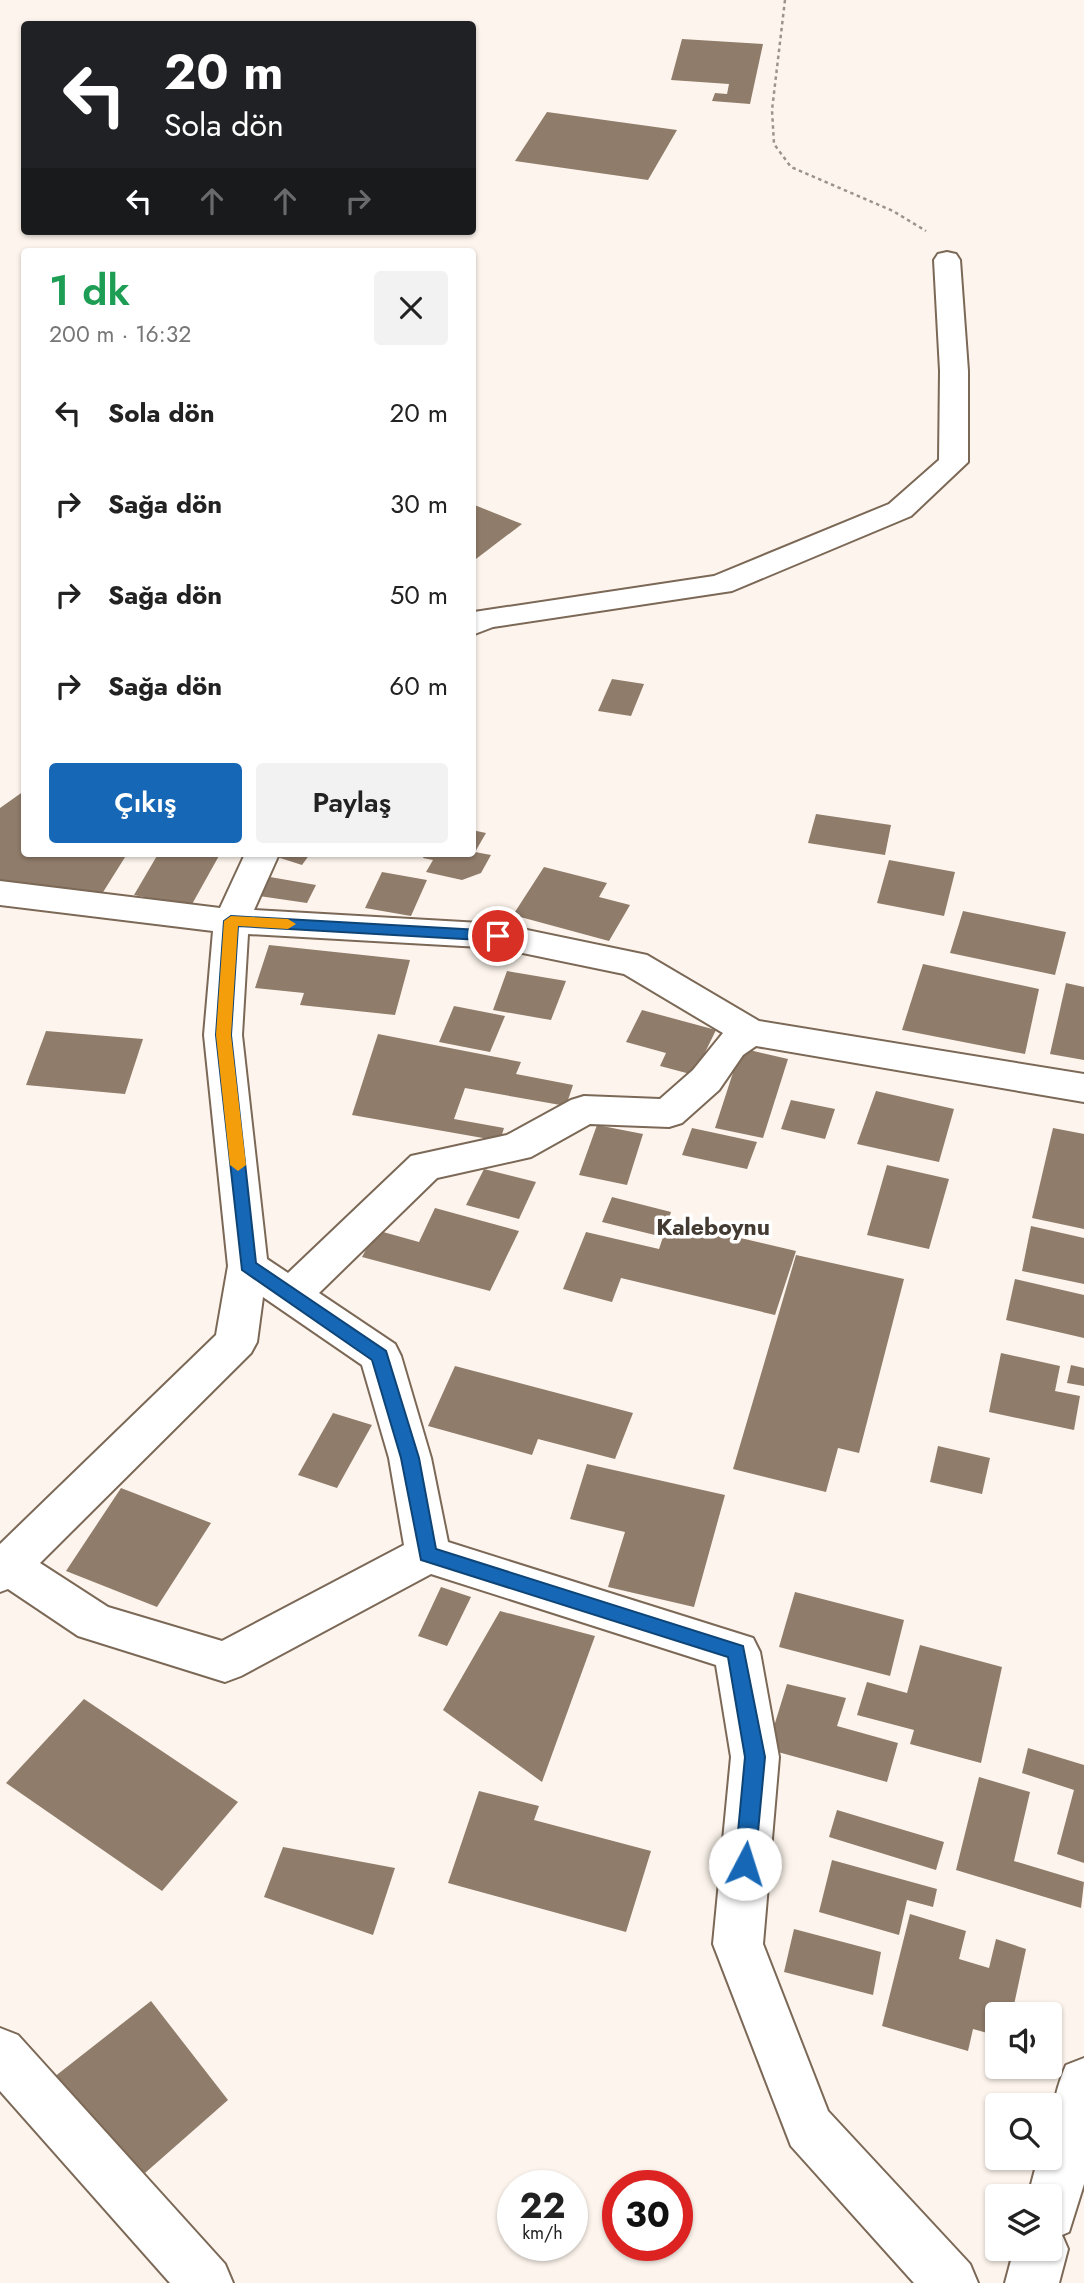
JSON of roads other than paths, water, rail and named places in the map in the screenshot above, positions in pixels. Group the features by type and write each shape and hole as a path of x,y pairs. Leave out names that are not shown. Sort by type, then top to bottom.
{"street":[{"path":"476,624 485,619 722,584 900,510 953,462 954,371 947,260"},
{"path":"261,857 231,921 223,1035 248,1266 236,1342 4,1569 94,1622 225,1662 428,1554 737,1652 755,1757 738,1944 809,2128 951,2283"},
{"path":"0,893 231,921 498,936 634,964 750,1032 1084,1088"},
{"path":"291,1295 425,1166 517,1147 584,1110 669,1113 706,1080 730,1046 750,1032"},
{"path":"248,1266 380,1356 410,1458 428,1554"},
{"path":"0,2053 206,2283"},
{"path":"1058,2184 1084,2083"},
{"path":"1032,2283 1038,2261"}],"district":[{"name":"Kaleboynu","path":"713,1227"}]}
